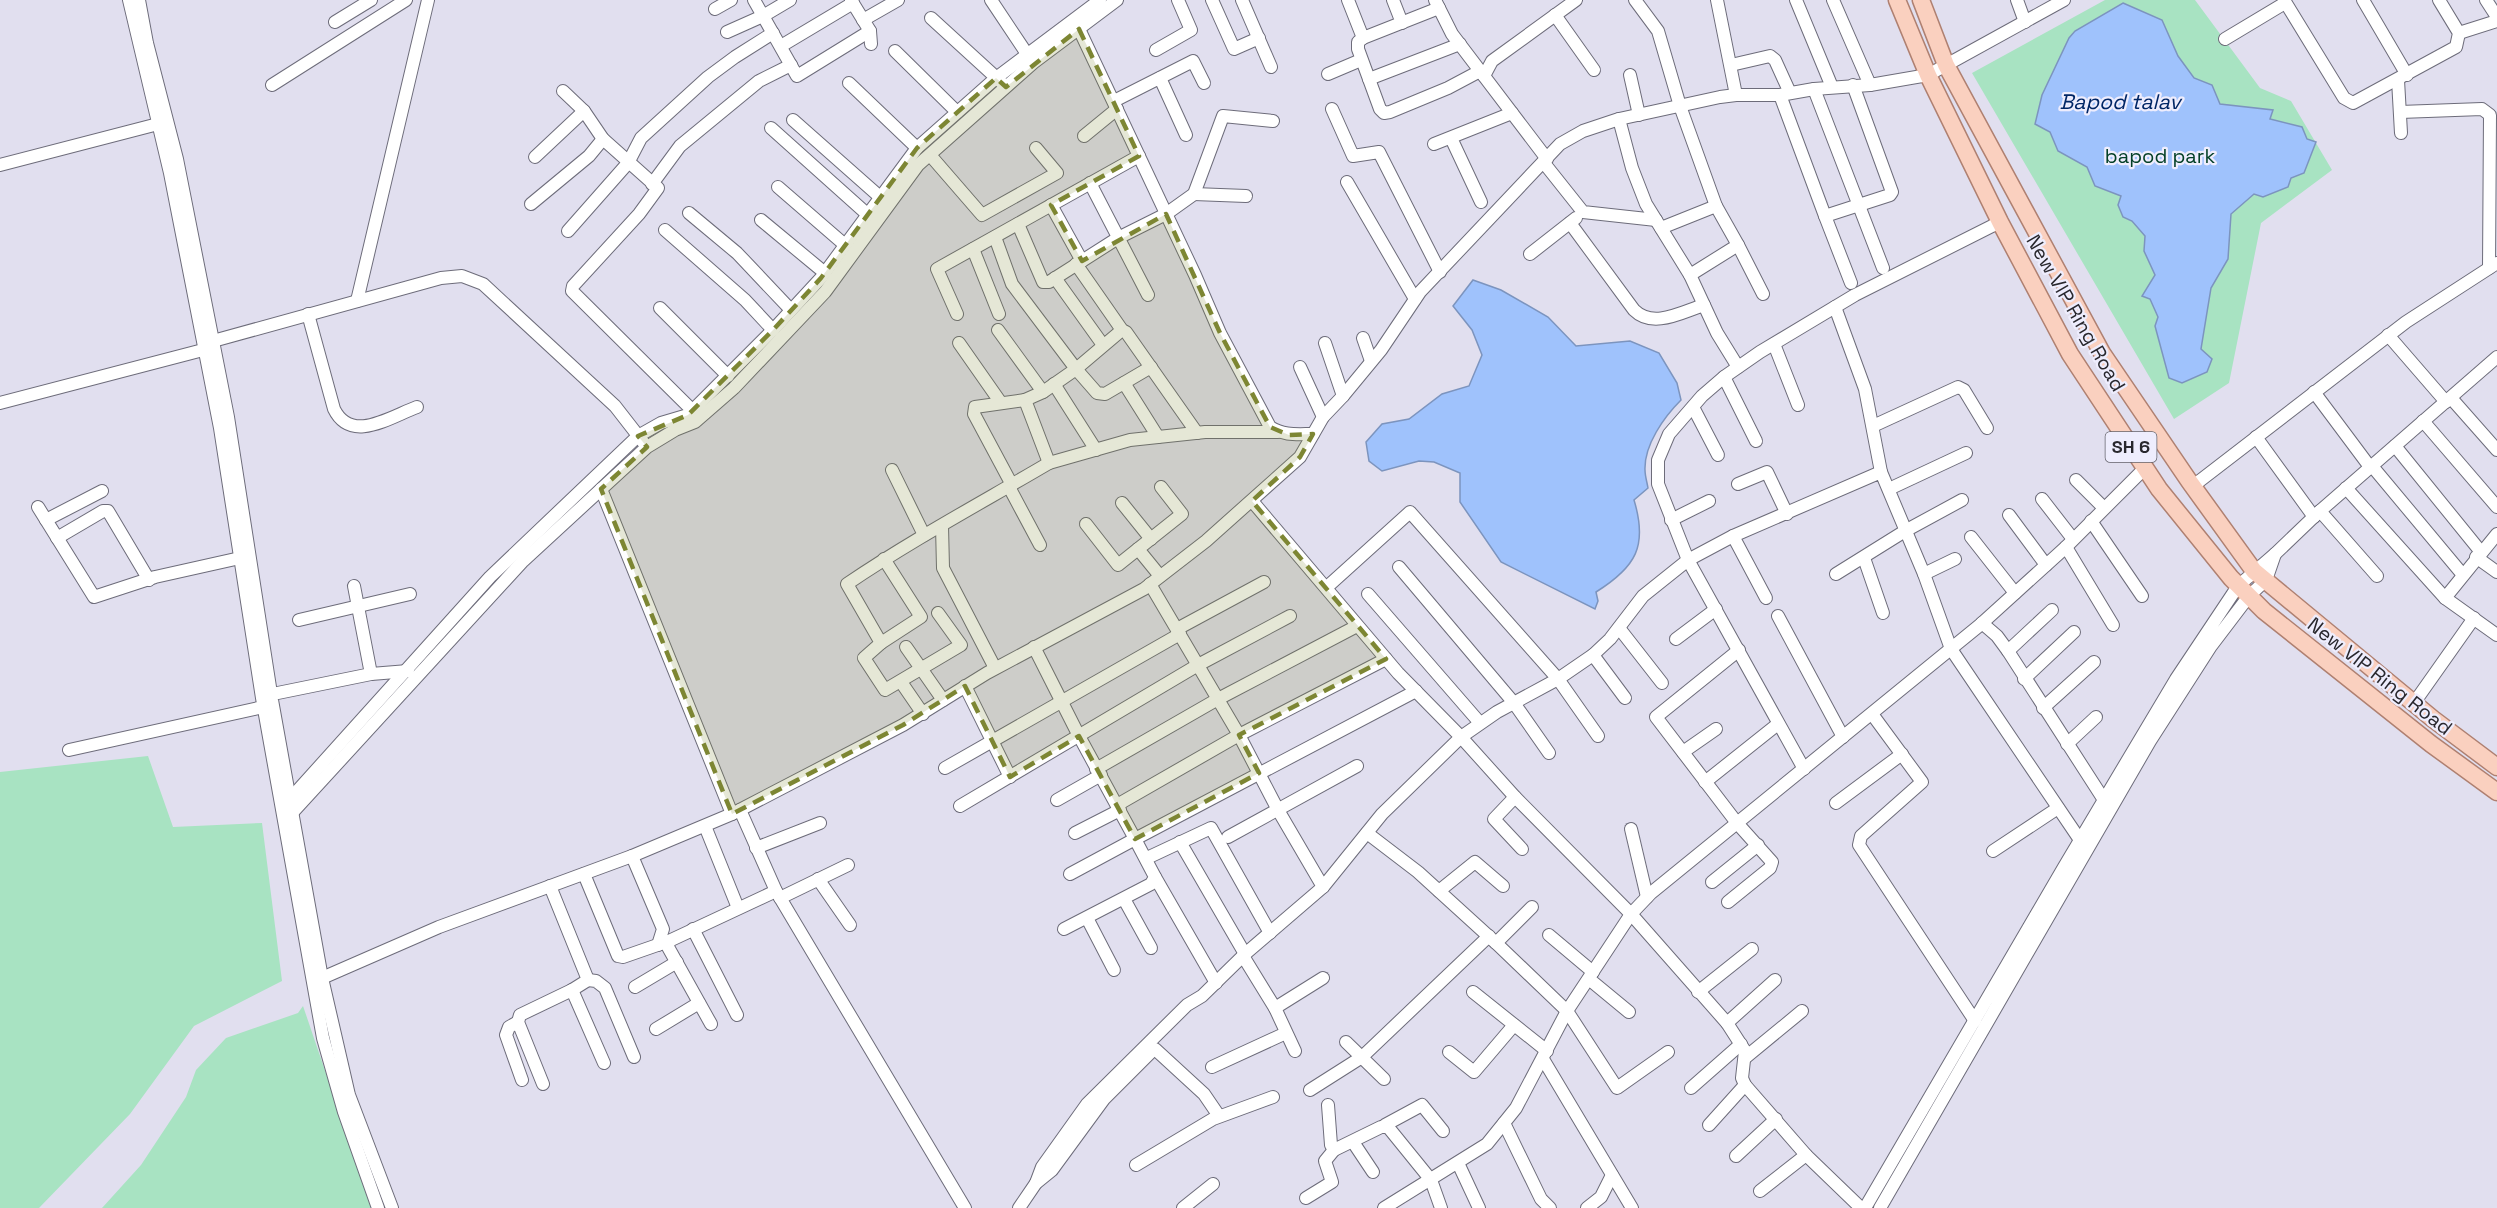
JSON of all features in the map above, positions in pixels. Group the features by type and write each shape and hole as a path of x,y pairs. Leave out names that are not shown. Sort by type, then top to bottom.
{"main road":[{"name":"New VIP Ring Road","path":"1897,0 1928,75 2000,222 2070,354 2159,489 2244,591 2431,744 2497,792"},
{"name":"New VIP Ring Road","path":"1921,0 1946,65 2097,345 2193,486 2260,576 2414,703 2497,767"}],"street":[{"path":"129,0 208,345"},
{"path":"139,0 147,43 177,159 233,480 265,699 290,799 322,978 349,1095 392,1208"},
{"path":"335,22 371,0"},
{"path":"272,85 406,0"},
{"path":"357,301 427,3 412,0"},
{"path":"715,9 731,0"},
{"path":"754,0 797,76 868,32 898,0"},
{"path":"727,33 790,0"},
{"path":"991,0 1030,59"},
{"path":"292,813 514,570 647,447 675,430 695,422 734,388 825,292 918,165 1006,87 1030,59 1100,0"},
{"path":"290,799 490,577 638,436 661,423 684,417 693,411 773,330 825,273 917,147 996,78 1079,29 1117,0"},
{"path":"1156,50 1191,30 1178,0"},
{"path":"1212,0 1234,49 1258,38"},
{"path":"1242,0 1271,67"},
{"path":"1348,0 1363,39"},
{"path":"1394,0 1402,23"},
{"path":"1576,0 1492,61 1482,74 1390,112 1384,113 1380,110 1361,60 1358,42 1402,23 1437,4 1460,44 1482,74 1512,113 1583,212 1659,224 1716,206"},
{"path":"1635,0 1658,31 1680,106 1716,206 1763,294"},
{"path":"1717,0 1736,95"},
{"path":"1796,0 1832,87"},
{"path":"1833,0 1870,85"},
{"path":"2017,0 2025,22"},
{"path":"322,978 439,927 632,856 736,812 923,714 995,668 1155,580 1206,541 1300,457 1323,417 1371,361 1415,300 1560,144 1583,131 1619,119 1736,95 1785,94 1832,87 1870,85 1928,75 2064,0"},
{"path":"2363,0 2402,77 2401,133"},
{"path":"2225,39 2284,1 2346,100 2357,102 2458,45 2459,33 2439,0"},
{"path":"2459,33 2497,19 2486,0"},
{"path":"781,46 852,1 868,32"},
{"path":"1555,15 1594,70"},
{"path":"931,18 1006,87"},
{"path":"1079,29 1220,333 1270,427 1288,435 1313,434"},
{"path":"568,231 628,163 641,138 668,112 735,57 773,33"},
{"path":"1369,79 1460,44"},
{"path":"895,51 957,112"},
{"path":"1731,65 1770,56 1775,60 1825,216 1851,283"},
{"path":"1328,74 1361,60"},
{"path":"1084,136 1115,105 1193,61 1204,83"},
{"path":"652,184 680,146 759,81 791,65"},
{"path":"1630,75 1639,115"},
{"path":"1160,78 1186,135"},
{"path":"849,83 917,147"},
{"path":"1825,216 1890,195 1892,192 1852,85"},
{"path":"1814,89 1883,268"},
{"path":"563,91 584,111 603,139 658,188 639,214 573,286 572,291 693,411"},
{"path":"2193,486 2388,335 2493,266 2490,115 2482,109 2400,112"},
{"path":"1332,110 1353,156 1379,152 1440,272"},
{"path":"535,157 584,111"},
{"path":"1434,144 1512,113"},
{"path":"1018,224 1043,282 1055,278 1119,238 1166,214 1194,194 1221,117 1228,115 1273,121"},
{"path":"1619,119 1632,168 1646,204 1690,274 1717,333 1738,368"},
{"path":"793,120 880,197"},
{"path":"0,165 158,124"},
{"path":"771,128 867,214"},
{"path":"1451,138 1481,202"},
{"path":"531,204 589,156 603,139"},
{"path":"930,155 982,215 1057,173 1036,148"},
{"path":"957,314 937,269 1139,156"},
{"path":"1347,182 1415,300"},
{"path":"1090,183 1148,295"},
{"path":"778,187 845,245"},
{"path":"1194,194 1246,196"},
{"path":"1052,205 1079,262 1122,330 1126,332 1197,433"},
{"path":"1530,255 1583,212"},
{"path":"689,213 737,253 790,309"},
{"path":"761,220 825,273"},
{"path":"1804,769 1688,560 1658,484 1658,460 1669,434 1724,377 1835,307 2000,222"},
{"path":"1570,223 1634,310 1644,318 1659,320 1704,305"},
{"path":"666,230 744,300 773,330"},
{"path":"995,237 1012,284 1076,369 1101,394 1151,367"},
{"path":"1690,274 1737,245"},
{"path":"973,249 999,314"},
{"path":"0,402 208,345 308,314 441,278 462,276 483,284 615,406 647,447"},
{"path":"1055,278 1103,345"},
{"path":"1835,307 1865,389 1881,472 1924,574 1951,649 2084,843"},
{"path":"660,308 728,375"},
{"path":"308,314 334,409 338,418 346,425 356,428 367,426 417,407"},
{"path":"998,330 1043,392"},
{"path":"1040,545 974,414 975,407 1025,400 1043,392 1076,369 1122,330"},
{"path":"2388,335 2497,450"},
{"path":"1363,338 1371,361"},
{"path":"1325,343 1343,396"},
{"path":"959,344 1001,403"},
{"path":"1774,344 1798,405"},
{"path":"1252,501 1386,659 1461,736 1515,797 1631,914 1727,1023 1741,1044 1746,1057 1742,1078 1745,1085 1806,1155 1863,1208 1895,1169 2084,843 2104,800 2176,679 2244,591 2260,576 2275,554 2346,488 2497,357"},
{"path":"1300,367 1323,417"},
{"path":"1724,377 1756,441"},
{"path":"1124,382 1158,437"},
{"path":"1054,384 1096,450"},
{"path":"1873,426 1958,387 1965,390 1987,428"},
{"path":"2314,392 2371,466 2463,574"},
{"path":"1025,400 1049,463"},
{"path":"1693,407 1718,455"},
{"path":"2423,421 2497,507"},
{"path":"880,644 847,584 924,535 1049,463 1130,440 1197,433 1278,432"},
{"path":"2256,437 2317,514 2378,576"},
{"path":"2395,446 2479,554 2497,573"},
{"path":"1889,489 1966,453"},
{"path":"1384,1208 1488,1144 1516,1108 1567,1011 1631,914 1647,897 1982,623 2070,543 2145,468"},
{"path":"892,470 924,535"},
{"path":"1738,484 1767,472 1787,514"},
{"path":"1019,1208 1036,1183 1042,1167 1087,1104 1187,1005 1202,996 1244,955 1323,887 1382,814 1461,736 1558,679 1593,655 1643,596 1688,560 1733,536 1881,472"},
{"path":"233,480 240,558 323,1038 344,1112 378,1208"},
{"path":"2076,480 2104,508"},
{"path":"1086,524 1118,565 1182,514 1161,487"},
{"path":"2346,488 2445,598 2497,635"},
{"path":"601,489 736,812 778,895 965,1208"},
{"path":"46,520 102,491"},
{"path":"2042,499 2070,543 2113,625"},
{"path":"1836,574 1905,531 1962,500"},
{"path":"1671,520 1709,501"},
{"path":"1122,503 1150,539"},
{"path":"38,507 93,597 149,580 240,558"},
{"path":"57,538 103,511 108,511 149,580"},
{"path":"1327,587 1410,512 1558,679 1598,736"},
{"path":"2009,515 2046,565"},
{"path":"2091,521 2142,596"},
{"path":"942,526 943,568 995,668"},
{"path":"2445,598 2497,534"},
{"path":"1733,536 1766,598"},
{"path":"1971,537 2015,593"},
{"path":"1138,549 1155,580 1178,632 1239,735 1278,810 1323,887"},
{"path":"1864,558 1883,613"},
{"path":"884,559 921,617 880,644 864,658 885,690 961,645 938,614"},
{"path":"1924,574 1955,559"},
{"path":"1399,567 1514,703 1549,753"},
{"path":"945,768 1264,582"},
{"path":"354,586 371,674"},
{"path":"1880,1208 1895,1169 1975,1021 2084,843 2244,591"},
{"path":"299,620 410,594"},
{"path":"1368,594 1480,723"},
{"path":"1676,639 1716,609"},
{"path":"2008,651 2052,610"},
{"path":"960,806 1198,665 1290,616"},
{"path":"1778,616 1843,737"},
{"path":"2414,703 2474,618"},
{"path":"1982,623 2008,651 2104,800"},
{"path":"1057,800 1218,699 1357,626"},
{"path":"1618,628 1662,683"},
{"path":"2024,679 2074,632"},
{"path":"906,647 943,700"},
{"path":"1034,647 1060,701 1147,858 1155,877 1216,983"},
{"path":"1728,902 1772,865 1770,858 1737,823 1656,717 1739,650"},
{"path":"1593,655 1625,698"},
{"path":"1075,833 1239,735 1386,659"},
{"path":"2043,708 2094,662"},
{"path":"69,750 371,674 424,670"},
{"path":"901,682 923,714"},
{"path":"965,686 1010,777"},
{"path":"1070,874 1416,691"},
{"path":"1872,714 1921,784 1861,836 1859,845 1975,1021"},
{"path":"2067,744 2096,717"},
{"path":"1705,782 1778,724"},
{"path":"1683,752 1716,729"},
{"path":"1836,803 1902,754"},
{"path":"1228,837 1357,766"},
{"path":"1515,797 1494,819 1522,849"},
{"path":"1993,851 2058,808"},
{"path":"756,848 820,823"},
{"path":"705,826 738,909"},
{"path":"1147,858 1211,828 1270,933"},
{"path":"1631,829 1647,897"},
{"path":"1367,833 1439,891 1493,939 1567,1011 1617,1088 1668,1052"},
{"path":"1180,842 1275,1008 1295,1051"},
{"path":"1712,882 1758,845"},
{"path":"632,856 663,929 664,943 711,1024"},
{"path":"1439,891 1475,861 1503,886"},
{"path":"584,873 618,956 623,957 664,943 738,909 778,895 848,865"},
{"path":"1064,929 1151,885 1155,877"},
{"path":"818,879 850,925"},
{"path":"550,886 588,980"},
{"path":"1124,898 1151,948"},
{"path":"1310,1090 1362,1057 1428,996 1532,907"},
{"path":"1087,918 1114,970"},
{"path":"693,929 737,1015"},
{"path":"1550,935 1629,1012"},
{"path":"1698,992 1752,949"},
{"path":"634,987 677,962"},
{"path":"1275,1008 1323,978"},
{"path":"543,1084 518,1023 520,1015 588,980 596,981 605,988 634,1057"},
{"path":"1727,1023 1775,980"},
{"path":"572,990 604,1063"},
{"path":"1473,992 1514,1024 1545,1055 1632,1208"},
{"path":"1036,1183 1053,1170 1104,1099 1194,1009 1202,996"},
{"path":"656,1029 699,1003"},
{"path":"1746,1057 1802,1011"},
{"path":"518,1023 509,1027 506,1035 522,1080"},
{"path":"1449,1052 1474,1072 1514,1024"},
{"path":"1212,1067 1286,1033"},
{"path":"1346,1042 1384,1078"},
{"path":"1691,1088 1741,1044"},
{"path":"1155,1048 1204,1094 1219,1116"},
{"path":"1709,1125 1745,1085"},
{"path":"1136,1165 1219,1116 1273,1097"},
{"path":"1328,1105 1331,1145 1334,1150"},
{"path":"1306,1198 1332,1182 1325,1161 1334,1150 1422,1105 1443,1131"},
{"path":"1736,1156 1776,1119"},
{"path":"1504,1123 1541,1199 1550,1208"},
{"path":"1385,1125 1431,1180 1441,1208"},
{"path":"1353,1142 1373,1172"},
{"path":"1760,1191 1806,1155"},
{"path":"1458,1163 1479,1208"},
{"path":"1587,1208 1600,1197 1612,1175"},
{"path":"1185,1207 1213,1184"}],"highlighted area":[{"path":"1079,29 1139,156 1051,205 1082,261 1166,214 1220,333 1270,427 1289,435 1313,434 1300,457 1252,501 1386,659 1239,735 1259,773 1135,839 1079,736 1010,777 965,686 903,725 732,814 601,489 647,447 638,436 688,415 773,330 821,278 917,148 996,78 1006,87"}],"green space":[{"name":"bapod park","path":"2105,0 2195,0 2260,88 2291,101 2332,170 2261,223 2229,383 2174,419 1972,73"},
{"path":"148,756 173,827 262,823 282,981 194,1026 130,1114 39,1208 0,1208 0,772"},
{"path":"303,1006 372,1208 102,1208 141,1165 186,1097 196,1070 226,1038 298,1013"}],"water":[{"name":"Bapod talav","path":"2123,3 2162,20 2178,56 2194,78 2212,85 2220,104 2273,110 2270,119 2302,127 2307,139 2316,142 2304,173 2291,178 2288,187 2263,197 2254,194 2231,214 2228,259 2211,288 2201,349 2212,359 2207,372 2182,383 2169,378 2155,326 2158,317 2150,299 2142,296 2155,275 2144,251 2145,236 2132,221 2123,217 2118,205 2121,196 2095,186 2087,167 2058,151 2050,132 2035,124 2042,95 2069,38 2075,31"},
{"path":"1473,280 1501,290 1548,317 1576,346 1630,341 1659,353 1677,383 1681,400 1651,441 1645,472 1648,488 1634,500 1640,530 1639,543 1635,554 1621,574 1596,592 1598,601 1595,609 1501,562 1460,502 1460,473 1434,462 1419,461 1382,471 1369,461 1366,442 1382,424 1409,419 1442,394 1469,386 1482,355 1472,330 1453,306"}]}
